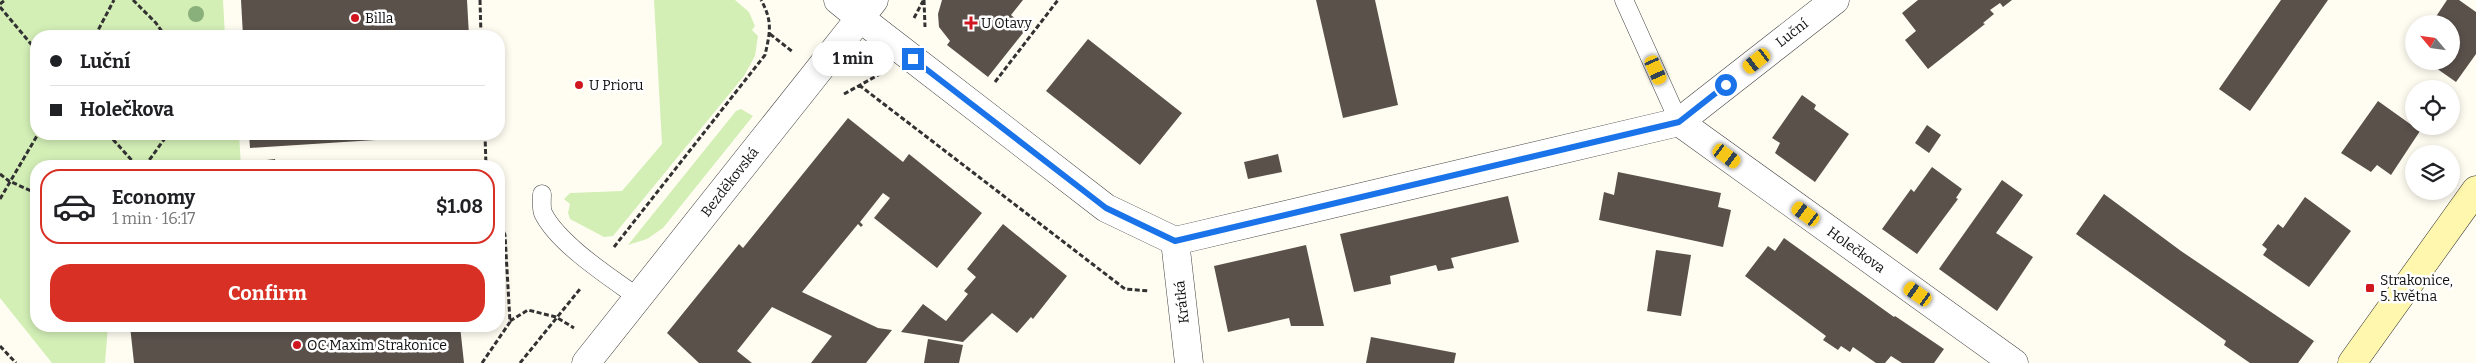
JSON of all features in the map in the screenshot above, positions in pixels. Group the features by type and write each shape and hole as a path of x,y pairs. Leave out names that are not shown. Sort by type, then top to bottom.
{"main road":[{"path":"2352,363 2476,190"}],"street":[{"path":"838,0 867,9 1106,208 1175,241 1679,122"},
{"name":"Luční","path":"1679,122 1835,0"},
{"name":"Bezděkovská","path":"586,363 867,9"},
{"name":"Holečkova","path":"1679,122 2014,363"},
{"name":"Krátká","path":"1175,241 1188,363"}],"lane":[{"path":"1624,0 1679,122"},
{"path":"542,194 542,212 552,226 598,268 639,298"}],"path":[{"path":"5,0 0,5 30,42"},
{"path":"98,30 114,0"},
{"path":"133,0 161,30"},
{"path":"480,0 481,30"},
{"path":"520,363 598,268 765,56 770,34 769,14 761,0"},
{"path":"924,0 925,29"},
{"path":"991,86 1058,0"},
{"path":"859,85 1125,290 1181,289"},
{"path":"0,199 9,180 34,140"},
{"path":"113,140 132,160"},
{"path":"149,160 164,140"},
{"path":"485,140 486,160"},
{"path":"0,174 30,190"},
{"path":"505,235 510,322"},
{"path":"505,329 510,322 528,310 556,317 573,328 607,337"},
{"path":"482,363 503,332"},
{"path":"0,346 16,363"}],"green space":[{"path":"0,0 223,0 225,30 30,30 30,140 239,140 241,160 30,160 30,332 108,332 105,363 52,363 0,298"},
{"path":"654,0 735,0 749,12 755,26 752,30 758,36 755,56 744,76 613,236 604,237 570,219 568,213 570,204 564,199 570,193 622,191 662,144"},
{"path":"741,109 753,116 663,228 647,239 628,245 736,111"}],"building":[{"name":"Billa","path":"241,0 467,0 469,30 243,30"},
{"path":"942,0 1023,0 1011,15 1027,28 988,77 947,45 950,41 939,27 938,14"},
{"path":"1316,0 1375,0 1398,105 1343,118"},
{"path":"1918,0 2012,0 2003,7 2000,3 1990,10 1994,14 1983,23 1985,24 1928,69 1905,40 1916,31 1902,13"},
{"path":"2281,0 2328,0 2250,111 2219,89"},
{"path":"2447,0 2459,0 2476,12 2476,54 2457,80 2453,80 2439,70 2460,70 2460,15 2437,15"},
{"path":"1088,39 1182,113 1140,165 1046,91"},
{"path":"1802,95 1816,105 1814,109 1849,134 1815,182 1775,153 1780,143 1772,138"},
{"path":"2378,101 2405,120 2405,135 2417,135 2411,145 2405,145 2405,154 2391,175 2377,165 2371,172 2341,153"},
{"path":"848,118 903,162 909,154 982,213 937,268 874,218 890,198 883,193 860,222 863,225 861,227 858,224 802,292 878,328 892,330 866,363 811,363 832,336 772,307 737,351 752,363 699,363 667,333 739,244 743,248"},
{"path":"1927,125 1941,135 1929,153 1915,143"},
{"path":"249,140 376,140 250,148"},
{"path":"1278,154 1282,172 1248,179 1244,162"},
{"path":"1932,167 1962,189 1956,198 1958,199 1917,254 1882,229 1911,189 1914,192"},
{"path":"1618,172 1721,193 1718,207 1731,210 1723,247 1599,220 1604,192 1614,195"},
{"path":"2002,180 2023,195 1996,233 2033,257 1997,311 1939,269"},
{"path":"2104,194 2181,251 2314,341 2298,363 2250,363 2224,345 2226,341 2076,234"},
{"path":"1508,196 1519,242 1451,258 1454,268 1438,271 1436,265 1390,276 1391,284 1354,292 1340,234"},
{"path":"2305,197 2351,231 2309,287 2263,255 2267,249 2262,245 2278,224 2283,228"},
{"path":"1003,224 1067,276 1033,319 1031,317 1017,333 992,313 963,342 901,332 923,304 946,321 968,294 964,291 976,277 967,269"},
{"path":"1784,238 1894,317 1944,349 1934,363 1902,363 1891,356 1885,363 1876,363 1853,347 1850,352 1841,346 1838,350 1823,340 1826,336 1745,276 1768,246 1775,251"},
{"path":"1306,245 1324,326 1291,326 1289,318 1228,332 1214,266"},
{"path":"1656,250 1691,255 1681,316 1647,311"},
{"name":"OC Maxim Strakonice","path":"131,332 461,332 464,363 134,363"},
{"path":"1371,337 1456,353 1454,363 1366,363"},
{"path":"928,339 963,345 959,363 924,363"}],"place":[{"name":"Billa","path":"355,18"},
{"name":"U Otavy","path":"971,23"},
{"name":"U Prioru","path":"579,85"},
{"name":"Strakonice, 5. května","path":"2370,288"},
{"name":"OC Maxim Strakonice","path":"297,345"}],"route":[{"path":"913,59 1106,208 1175,241 1679,122 1726,85"}]}
